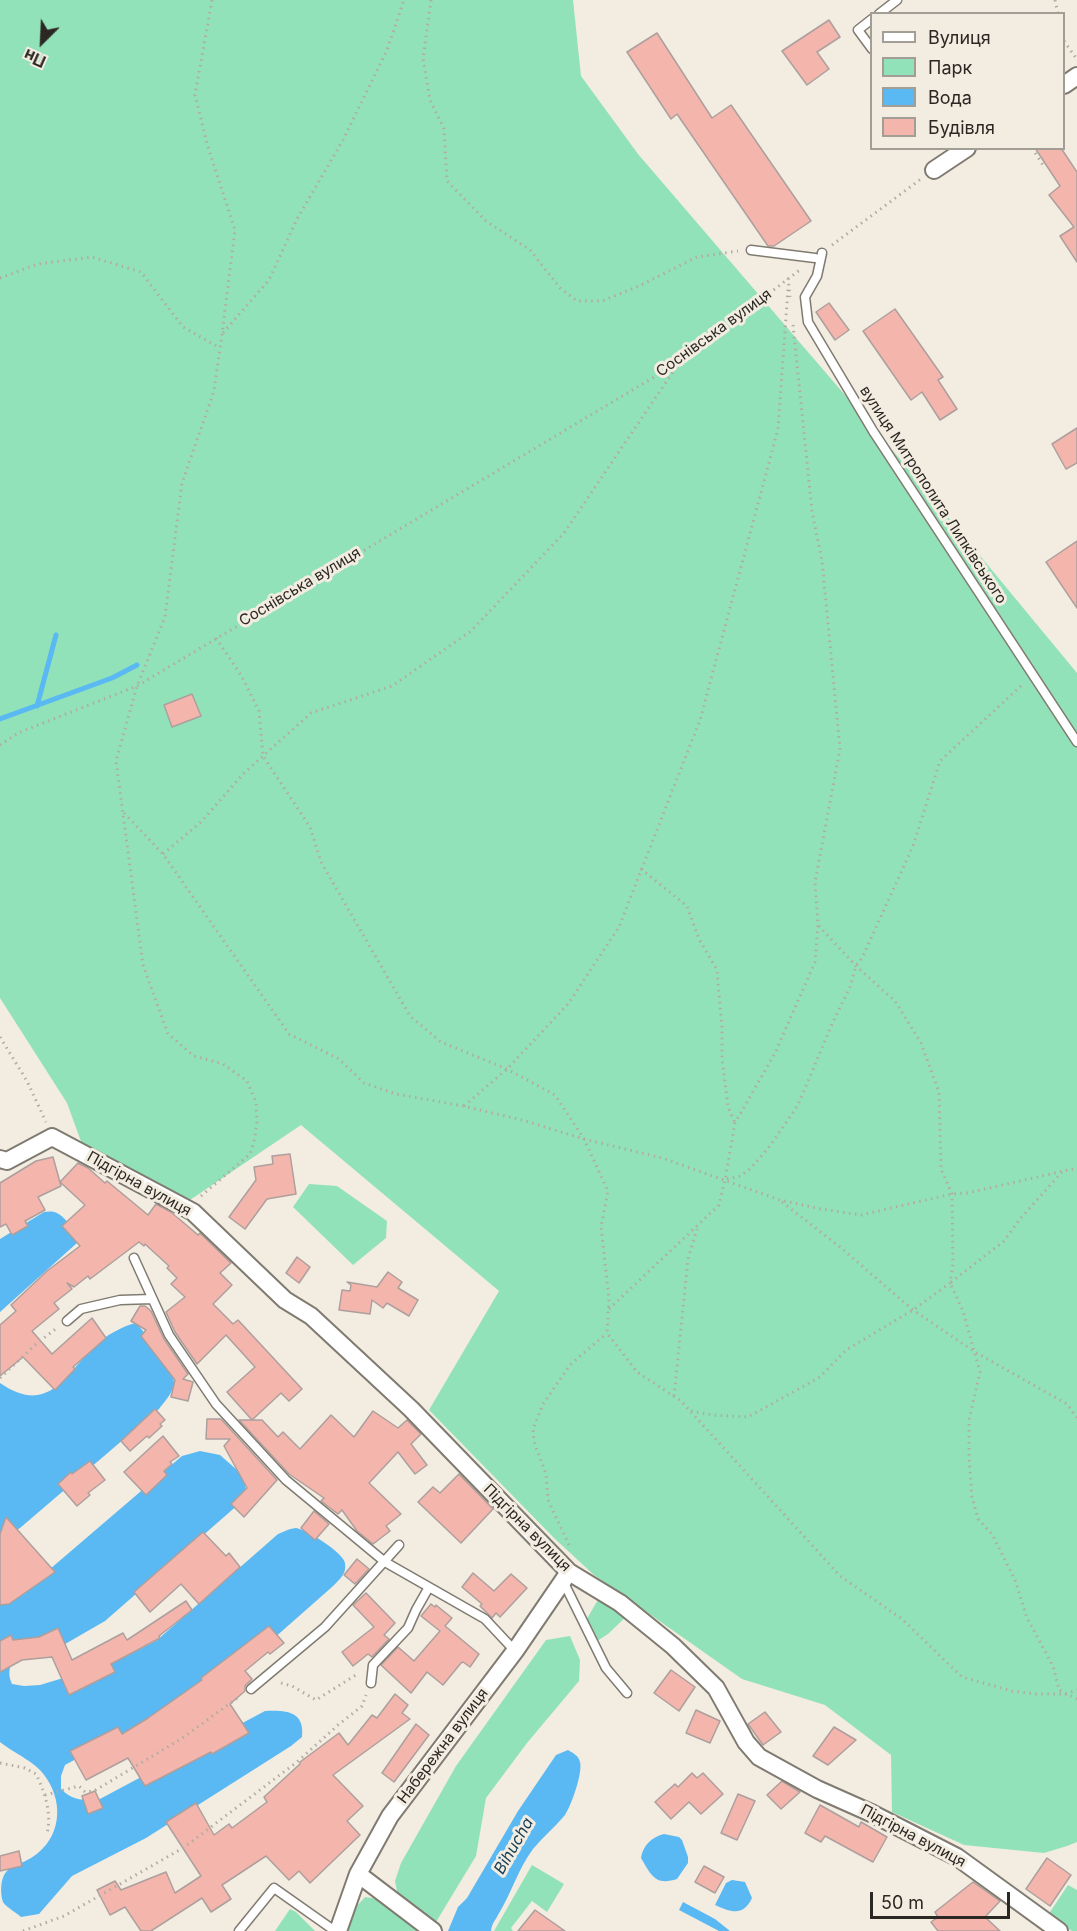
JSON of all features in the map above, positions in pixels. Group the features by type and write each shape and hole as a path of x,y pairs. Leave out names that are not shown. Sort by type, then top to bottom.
{"street":[{"path":"934,170 958,151"},
{"path":"2,1162 52,1137"},
{"name":"Підгірна вулиця","path":"52,1137 193,1212 285,1300 311,1316 411,1409 565,1573 620,1603 673,1646 716,1688 746,1742 759,1757 817,1789 871,1813 957,1857 1059,1931"},
{"name":"Набережна вулиця","path":"336,1931 358,1874 390,1816 515,1651 565,1573"},
{"path":"358,1874 433,1931"}],"lane":[{"path":"882,12 897,0"},
{"path":"870,21 858,30 870,47"},
{"path":"751,250 818,256"},
{"name":"вулиця Митрополита Липківського","path":"818,256 817,276 805,297 808,321 873,431 1077,742"},
{"path":"134,1258 169,1335 216,1404 286,1480 385,1562 484,1619 515,1651"},
{"path":"67,1321 81,1309 120,1300 152,1299"},
{"path":"251,1689 325,1627 399,1545"},
{"path":"565,1573 606,1668 627,1693"},
{"path":"370,1683 373,1665 408,1628 429,1587"},
{"path":"239,1931 273,1888 336,1931"}],"path":[{"path":"193,1212 199,1198 250,1154 254,1143 256,1102 247,1081 223,1064 194,1056 168,1034 143,964 116,761 137,686 165,617 182,483 214,391 222,334 235,230 208,147 195,95 212,0"},
{"path":"222,334 269,280 297,219 343,140 387,50 404,0"},
{"path":"431,0 423,59 430,100 444,129 447,181 486,221 530,250 560,288 578,301 602,301 639,286 697,257 751,250"},
{"path":"1065,42 1077,60"},
{"path":"1033,150 1043,165 1045,163"},
{"name":"Соснівська вулиця","path":"0,745 18,733 137,686 681,361 934,170"},
{"path":"0,278 38,264 92,257 141,272 183,327 220,348"},
{"path":"788,278 792,314"},
{"path":"463,1106 507,1069 568,1004 619,927 700,720 778,429 788,278"},
{"path":"608,1310 719,1205 735,1123 775,1053 815,962 818,925 815,882 840,749 822,561 812,511 793,326"},
{"path":"163,854 201,822 244,773 311,713 392,686 471,631 564,533 681,361"},
{"path":"216,638 241,675 259,711 263,756 310,827 321,862 410,1016 441,1042 507,1069 555,1095 584,1139 608,1191 601,1227 608,1310 607,1333 637,1372 681,1401 691,1411 840,1576 903,1619 962,1677 1012,1691 1036,1694 1066,1694 1077,1690"},
{"path":"725,1180 741,1176 751,1168 770,1146 798,1105 827,1033 850,987 856,966 862,958 913,846 940,761 1033,674"},
{"path":"123,812 163,854 289,1034 339,1059 364,1083 396,1094 522,1120 584,1139 662,1158 780,1200 861,1215 1077,1168"},
{"path":"641,869 687,906 699,939 717,970 723,1028 722,1058 728,1107 735,1123"},
{"path":"818,925 856,966 895,1001 921,1043 939,1092 941,1169 952,1194 953,1264 950,1283 963,1311 980,1372 969,1420 972,1497 978,1519 992,1534 1015,1580 1027,1618 1053,1666 1059,1690 1077,1699"},
{"path":"0,1037 27,1081 52,1137"},
{"path":"691,1411 748,1417 820,1377 846,1350 913,1310 1004,1241 1063,1170"},
{"path":"780,1200 840,1247 913,1310 975,1352 1067,1404 1077,1418"},
{"path":"674,1396 688,1259 697,1227"},
{"path":"1,1378 35,1345 67,1321"},
{"path":"565,1573 569,1546 548,1500 546,1474 534,1442 533,1429 543,1404 570,1365 607,1333"},
{"path":"263,1678 292,1686 316,1700 373,1665"},
{"path":"23,1931 64,1916 183,1848 297,1762 362,1706 370,1683"},
{"path":"45,1795 79,1786 85,1792 94,1791 181,1739 251,1689"},
{"path":"0,1762 25,1768 36,1774 45,1795 50,1822 47,1834"}],"green space":[{"path":"0,0 573,0 581,76 638,154 905,465 1077,673 1077,1842 1044,1853 964,1845 892,1812 891,1755 825,1705 742,1679 594,1575 554,1538 429,1410 499,1291 301,1125 187,1202 82,1144 67,1103 0,998"},
{"path":"309,1184 337,1186 387,1221 386,1238 353,1265 293,1207"},
{"path":"606,1586 634,1609 608,1634 594,1643 585,1622"},
{"path":"570,1636 580,1660 579,1681 527,1743 486,1798 476,1856 436,1922 398,1896 395,1881 401,1863 456,1766 546,1640"},
{"path":"532,1865 564,1884 547,1912 532,1901 511,1928 513,1931 494,1931"},
{"path":"1068,1885 1077,1890 1077,1931 1072,1931 1048,1915"},
{"path":"365,1897 385,1900 425,1931 345,1931 357,1906"},
{"path":"290,1909 296,1912 315,1931 275,1931"}],"water":[{"path":"44,1212 54,1212 62,1216 72,1229 77,1243 0,1312 0,1239"},
{"path":"136,1323 160,1353 170,1371 174,1384 170,1394 159,1409 20,1528 0,1540 0,1383 18,1392 32,1395 45,1393 67,1377 99,1342 116,1331"},
{"path":"200,1451 220,1455 237,1470 245,1482 246,1492 240,1503 105,1621 60,1647 12,1661 9,1672 12,1684 40,1685 113,1663 156,1641 278,1534 296,1528 308,1532 338,1553 345,1563 344,1574 340,1579 196,1707 65,1765 61,1776 61,1789 74,1798 98,1800 265,1711 287,1712 297,1717 302,1728 302,1737 146,1838 72,1876 39,1914 21,1917 3,1902 2,1880 9,1869 43,1849 54,1831 57,1810 56,1799 43,1773 0,1742 0,1600 15,1599 182,1456"},
{"name":"Bihucha","path":"568,1750 576,1755 580,1762 578,1781 570,1804 565,1815 528,1857 491,1931 448,1931 458,1907 467,1898 518,1811 556,1755"},
{"path":"664,1834 679,1837 688,1857 688,1863 677,1879 670,1881 654,1878 641,1858 649,1842"},
{"path":"732,1880 745,1882 752,1898 741,1910 731,1911 715,1905 726,1883"},
{"path":"683,1902 715,1919 730,1931 719,1931 679,1910"}],"building":[{"path":"829,20 840,37 817,52 829,69 807,85 782,51"},
{"path":"657,33 712,118 731,105 811,221 774,246 768,246 677,114 671,119 627,52"},
{"path":"1036,150 1062,150 1077,172 1077,262 1060,236 1074,227 1049,195 1060,186"},
{"path":"829,303 849,330 835,340 816,312"},
{"path":"895,309 943,377 938,380 957,409 940,420 922,392 911,400 863,331"},
{"path":"1077,428 1077,463 1066,469 1052,444"},
{"path":"1077,541 1077,608 1046,562"},
{"path":"192,694 201,716 172,727 164,705"},
{"path":"290,1154 296,1194 267,1199 245,1229 229,1217 256,1180 254,1167 273,1164 272,1156"},
{"path":"53,1157 61,1186 38,1197 45,1210 25,1221 28,1226 12,1235 6,1224 0,1227 0,1183 36,1161"},
{"path":"78,1163 88,1168 105,1183 107,1181 148,1215 156,1204 171,1212 198,1235 200,1233 231,1263 220,1273 232,1285 213,1304 233,1324 238,1320 302,1389 289,1401 281,1393 252,1420 227,1392 255,1367 226,1335 197,1364 175,1332 166,1312 185,1297 171,1284 177,1278 167,1268 169,1266 145,1244 144,1246 139,1242 90,1279 88,1276 74,1287 67,1283 72,1289 54,1303 59,1309 32,1331 52,1354 92,1318 106,1338 73,1367 75,1369 55,1390 23,1357 0,1376 0,1325 16,1311 11,1305 47,1271 80,1246 62,1226 85,1205 60,1182"},
{"path":"297,1257 310,1267 299,1283 286,1273"},
{"path":"388,1272 402,1282 398,1288 418,1300 409,1316 387,1303 383,1308 372,1300 370,1314 339,1310 342,1290 350,1291 351,1285 347,1282 377,1287"},
{"path":"140,1306 145,1306 151,1311 164,1339 188,1374 183,1379 193,1382 188,1401 171,1397 175,1380 141,1336 146,1330 131,1321"},
{"path":"155,1409 165,1420 160,1424 162,1426 130,1451 121,1441"},
{"path":"373,1411 398,1428 407,1420 421,1434 411,1444 427,1465 415,1474 398,1452 369,1483 401,1514 386,1526 390,1531 373,1544 357,1531 342,1510 338,1514 321,1501 324,1498 289,1474 239,1420 262,1420 278,1437 283,1432 300,1449 331,1415 354,1437"},
{"path":"207,1419 221,1419 277,1480 244,1517 231,1504 247,1488 224,1446 230,1439 206,1439"},
{"path":"163,1436 179,1456 170,1462 172,1464 164,1471 167,1475 146,1495 124,1472"},
{"path":"90,1461 105,1480 88,1493 90,1495 77,1506 58,1484 71,1472 72,1474"},
{"path":"459,1474 493,1509 461,1543 418,1502 433,1487 440,1493"},
{"path":"314,1511 329,1524 315,1540 301,1528"},
{"path":"6,1517 55,1572 9,1604 0,1605 0,1534"},
{"path":"203,1532 226,1556 229,1553 240,1567 199,1604 181,1584 150,1612 134,1592"},
{"path":"357,1559 369,1569 355,1584 344,1575"},
{"path":"473,1573 494,1591 511,1574 527,1588 500,1617 496,1613 492,1618 480,1606 482,1604 462,1587"},
{"path":"366,1593 395,1623 384,1635 389,1639 372,1657 368,1654 353,1666 342,1652 374,1627 353,1605"},
{"path":"186,1601 192,1610 159,1636 160,1638 111,1664 115,1672 69,1695 52,1657 22,1660 0,1672 0,1641 11,1635 13,1640 39,1637 58,1628 72,1660 123,1633 127,1640"},
{"path":"431,1604 435,1607 436,1605 452,1618 445,1626 479,1654 470,1667 461,1663 443,1685 427,1672 411,1693 381,1665 398,1647 414,1661 440,1631 421,1616"},
{"path":"269,1626 284,1643 270,1654 268,1652 245,1671 252,1679 245,1686 245,1691 230,1704 249,1733 212,1754 211,1752 145,1786 128,1758 86,1780 70,1751 118,1727 122,1734 148,1718 202,1680 201,1678"},
{"path":"671,1670 695,1687 679,1711 654,1693"},
{"path":"395,1694 408,1705 402,1713 410,1719 333,1775 363,1806 347,1821 360,1835 310,1883 299,1871 289,1880 266,1856 222,1885 231,1899 211,1912 202,1898 151,1931 141,1931 125,1907 110,1915 97,1890 115,1881 121,1890 166,1872 175,1893 201,1876 166,1822 196,1803 214,1835 229,1824 232,1828 267,1802 264,1797 300,1762 339,1733 348,1745 372,1715 377,1718"},
{"path":"696,1710 720,1721 710,1743 686,1733"},
{"path":"765,1712 781,1732 763,1745 748,1724"},
{"path":"416,1724 429,1735 394,1782 382,1773"},
{"path":"834,1727 856,1740 828,1765 813,1756"},
{"path":"692,1773 697,1778 703,1773 723,1794 701,1814 689,1802 671,1819 655,1802 675,1784 678,1787"},
{"path":"782,1781 800,1792 781,1809 767,1795"},
{"path":"95,1791 103,1808 88,1814 82,1796"},
{"path":"738,1794 755,1801 737,1840 721,1833"},
{"path":"820,1805 859,1827 861,1822 887,1837 873,1862 825,1836 821,1842 805,1833"},
{"path":"19,1851 22,1866 0,1871 0,1856"},
{"path":"1047,1858 1071,1875 1050,1906 1026,1889"},
{"path":"704,1866 724,1877 715,1893 695,1882"},
{"path":"973,1882 1000,1901 985,1917 1000,1931 938,1931 931,1922 938,1917 935,1912"},
{"path":"535,1910 565,1931 518,1931"}],"waterway":[{"path":"37,706 56,635"},
{"path":"0,719 112,678 137,665"}]}
